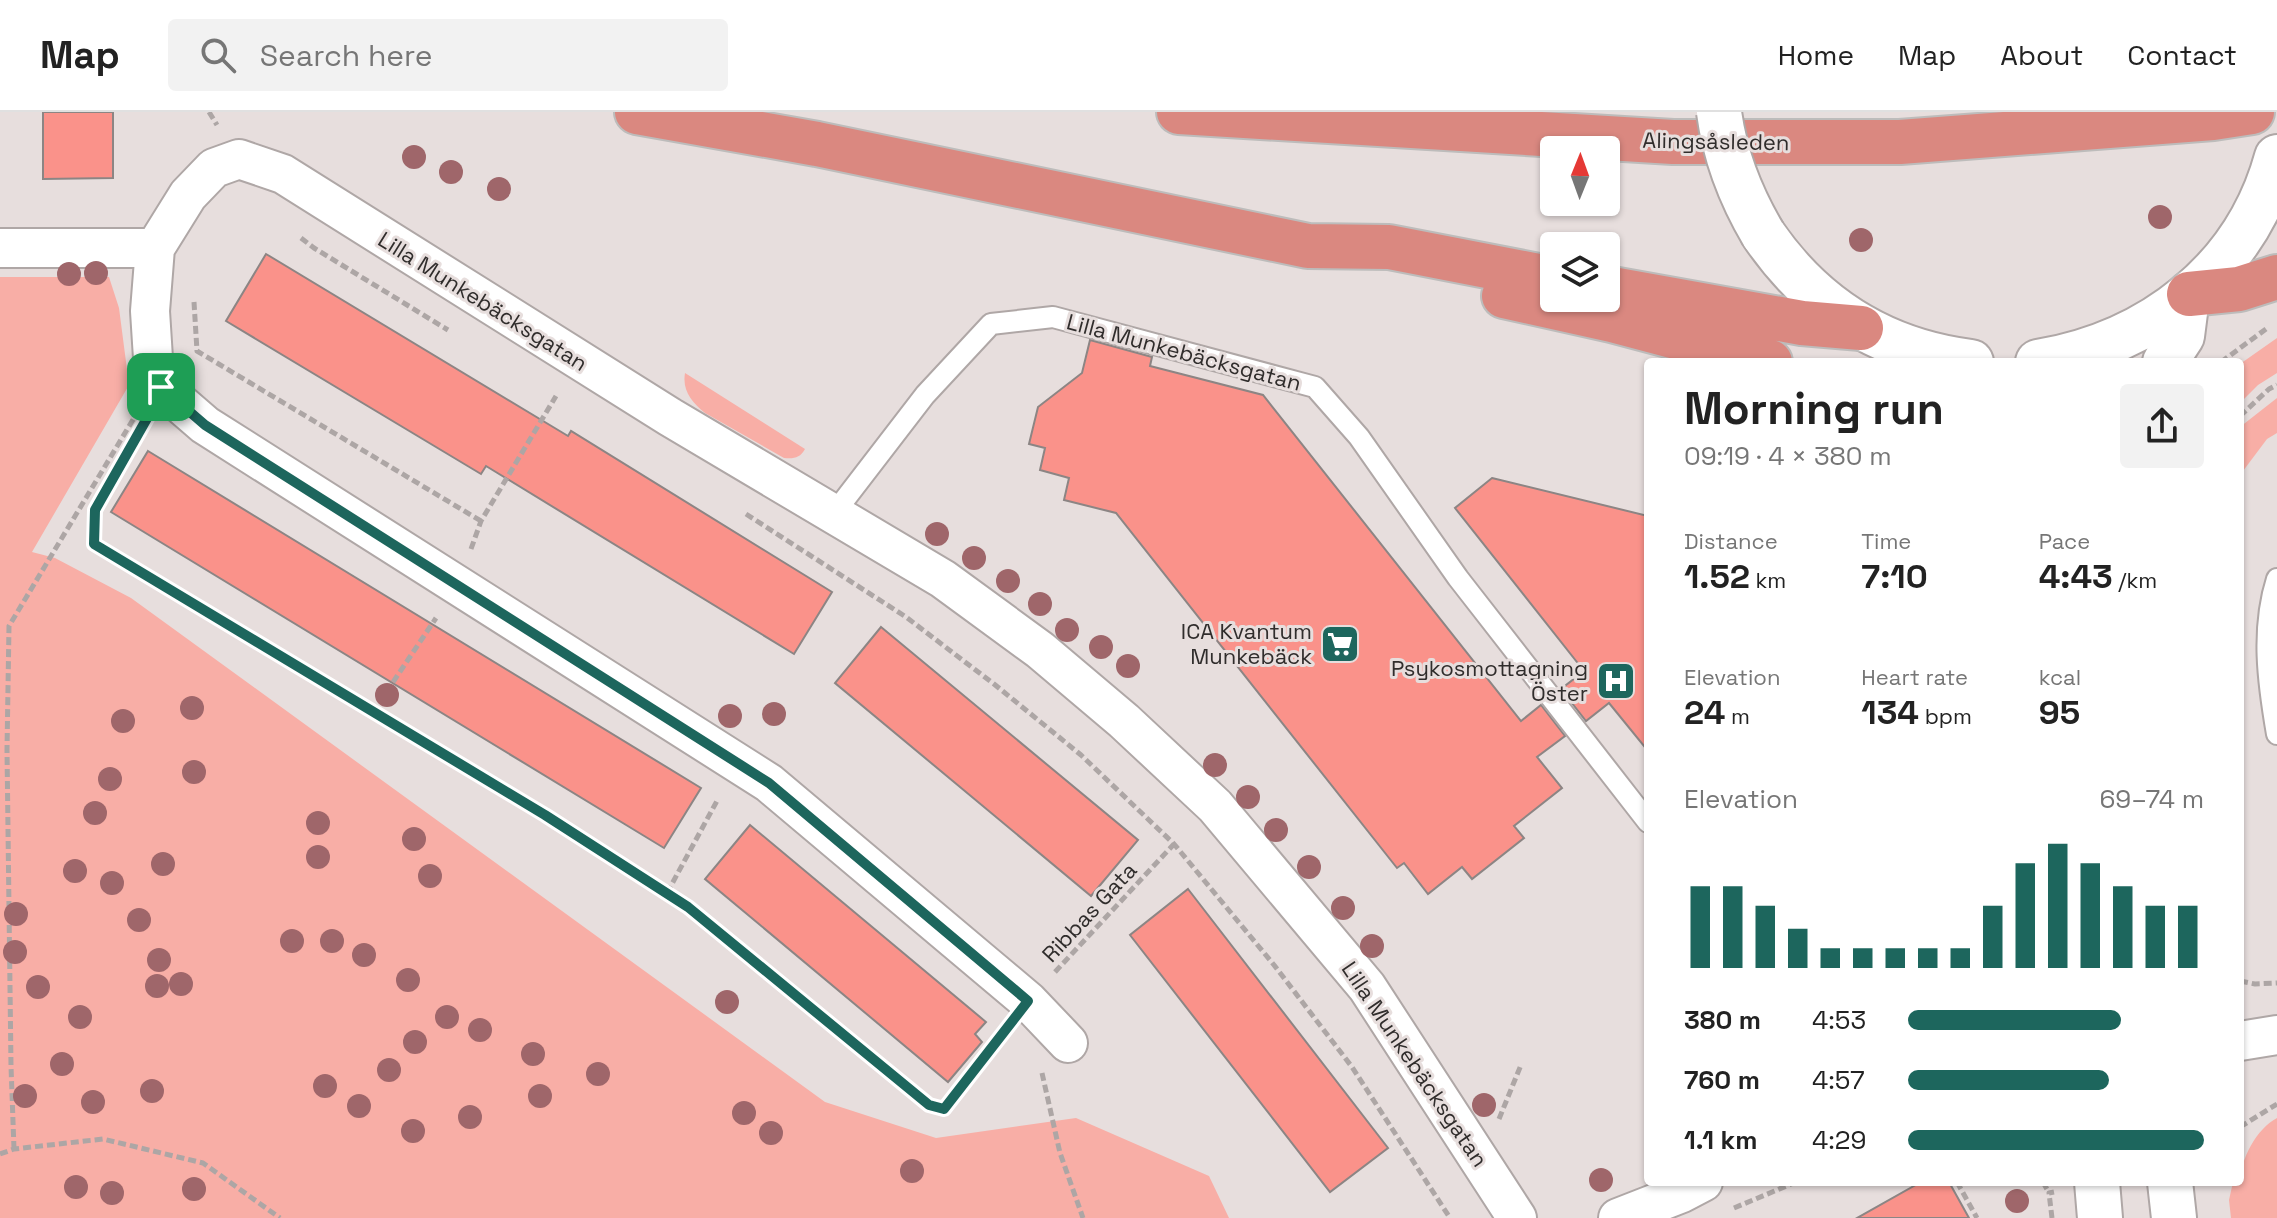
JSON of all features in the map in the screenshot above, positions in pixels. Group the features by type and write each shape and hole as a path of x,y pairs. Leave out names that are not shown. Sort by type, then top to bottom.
{"highway":[{"path":"637,112 817,144 1308,246 1382,272 1612,320 1755,358"},
{"name":"Alingsåsleden","path":"1179,112 1673,142 1900,142 2213,118 2252,112"},
{"path":"1308,246 1389,247 1540,276"},
{"path":"2188,296 2239,289 2277,277"},
{"path":"1620,290 1802,323 1875,342"}],"street":[{"path":"1719,112 1728,159 1737,185 1781,260 1810,290 1875,342 1949,358"},
{"path":"239,159 214,168 200,180 155,248 150,311 154,374 161,387 205,425 769,783 1028,1001 1068,1043"},
{"name":"Lilla Munkebäcksgatan","path":"239,159 283,174 670,417 835,512 943,579 1040,650 1124,721 1215,806 1367,987 1517,1218"},
{"path":"2058,358 2117,341 2188,296 2231,250 2263,197 2275,163"},
{"path":"0,248 155,248"},
{"path":"2168,358 2182,336 2188,296"},
{"path":"2244,1040 2277,1035"},
{"path":"1618,1218 1695,1186"},
{"path":"2097,1186 2100,1218"},
{"path":"2170,1186 2174,1218"}],"lane":[{"name":"Lilla Munkebäcksgatan","path":"835,512 925,395 991,324 1053,317 1315,387 1359,437 1458,578 1644,817"},
{"path":"2277,579 2270,602 2267,670 2277,734"}],"path":[{"path":"209,112 239,159"},
{"path":"294,231 314,248 450,332"},
{"path":"194,289 197,351 481,521"},
{"path":"2226,358 2273,324"},
{"path":"2244,412 2277,385"},
{"path":"14,1149 7,750 9,626 142,407 161,387"},
{"path":"161,387 154,406 95,510 94,544 545,815 667,893 738,761"},
{"path":"556,396 569,404"},
{"path":"746,513 906,617 981,674 1081,755 1174,844 1274,965 1352,1067 1450,1218"},
{"path":"0,626 9,626"},
{"name":"Ribbas Gata","path":"667,893 929,1105 944,1109 1028,1001 1174,844"},
{"path":"2244,982 2277,983"},
{"path":"1028,1001 1050,1115 1083,1218"},
{"path":"2244,1125 2277,1104"},
{"path":"0,1154 14,1149 103,1139 203,1163 280,1218"},
{"path":"1725,1212 1787,1186"},
{"path":"1959,1186 1977,1218"},
{"path":"2045,1186 2049,1193"}],"shaded area":[{"path":"0,277 109,277 119,308 129,385 32,552 55,558 131,598 825,1102 936,1138 1076,1118 1209,1176 1229,1218 0,1218"},
{"path":"2277,338 2277,373 2244,399 2244,361"},
{"path":"685,373 805,449 796,457 784,458 705,413 689,396"},
{"path":"2277,398 2277,433 2267,439 2244,470 2244,424"},
{"path":"2277,1118 2277,1218 2231,1218 2229,1200 2232,1186 2244,1186 2244,1162 2257,1137"}],"building":[{"path":"43,112 113,112 113,178 43,179"},
{"path":"266,254 568,436 571,431 832,592 794,654 486,466 481,474 226,321"},
{"name":"ICA Kvantum Munkebäck","path":"1090,340 1152,357 1150,366 1263,395 1521,721 1541,705 1565,736 1537,757 1562,788 1514,826 1524,838 1472,879 1462,867 1428,894 1404,863 1397,868 1116,513 1064,500 1069,478 1040,470 1045,448 1029,444 1038,407 1082,373"},
{"path":"148,451 701,788 664,848 111,512"},
{"path":"1492,478 1644,515 1644,746 1609,703 1586,721 1561,689 1584,671 1455,508"},
{"path":"881,627 1138,840 1091,896 835,683"},
{"path":"750,825 986,1022 975,1034 982,1042 948,1082 705,879"},
{"path":"1188,889 1388,1148 1330,1192 1130,935"},
{"path":"1914,1186 1951,1186 1969,1218 1857,1218"}],"place":[{"name":"ICA Kvantum Munkebäck","path":"1340,644"},
{"name":"Psykosmottagning Öster","path":"1616,681"}],"route":[{"path":"161,387 205,425 738,761 769,783 1028,1001 944,1109 929,1105 688,907 545,815 94,544 95,510 154,406 161,387"}]}
